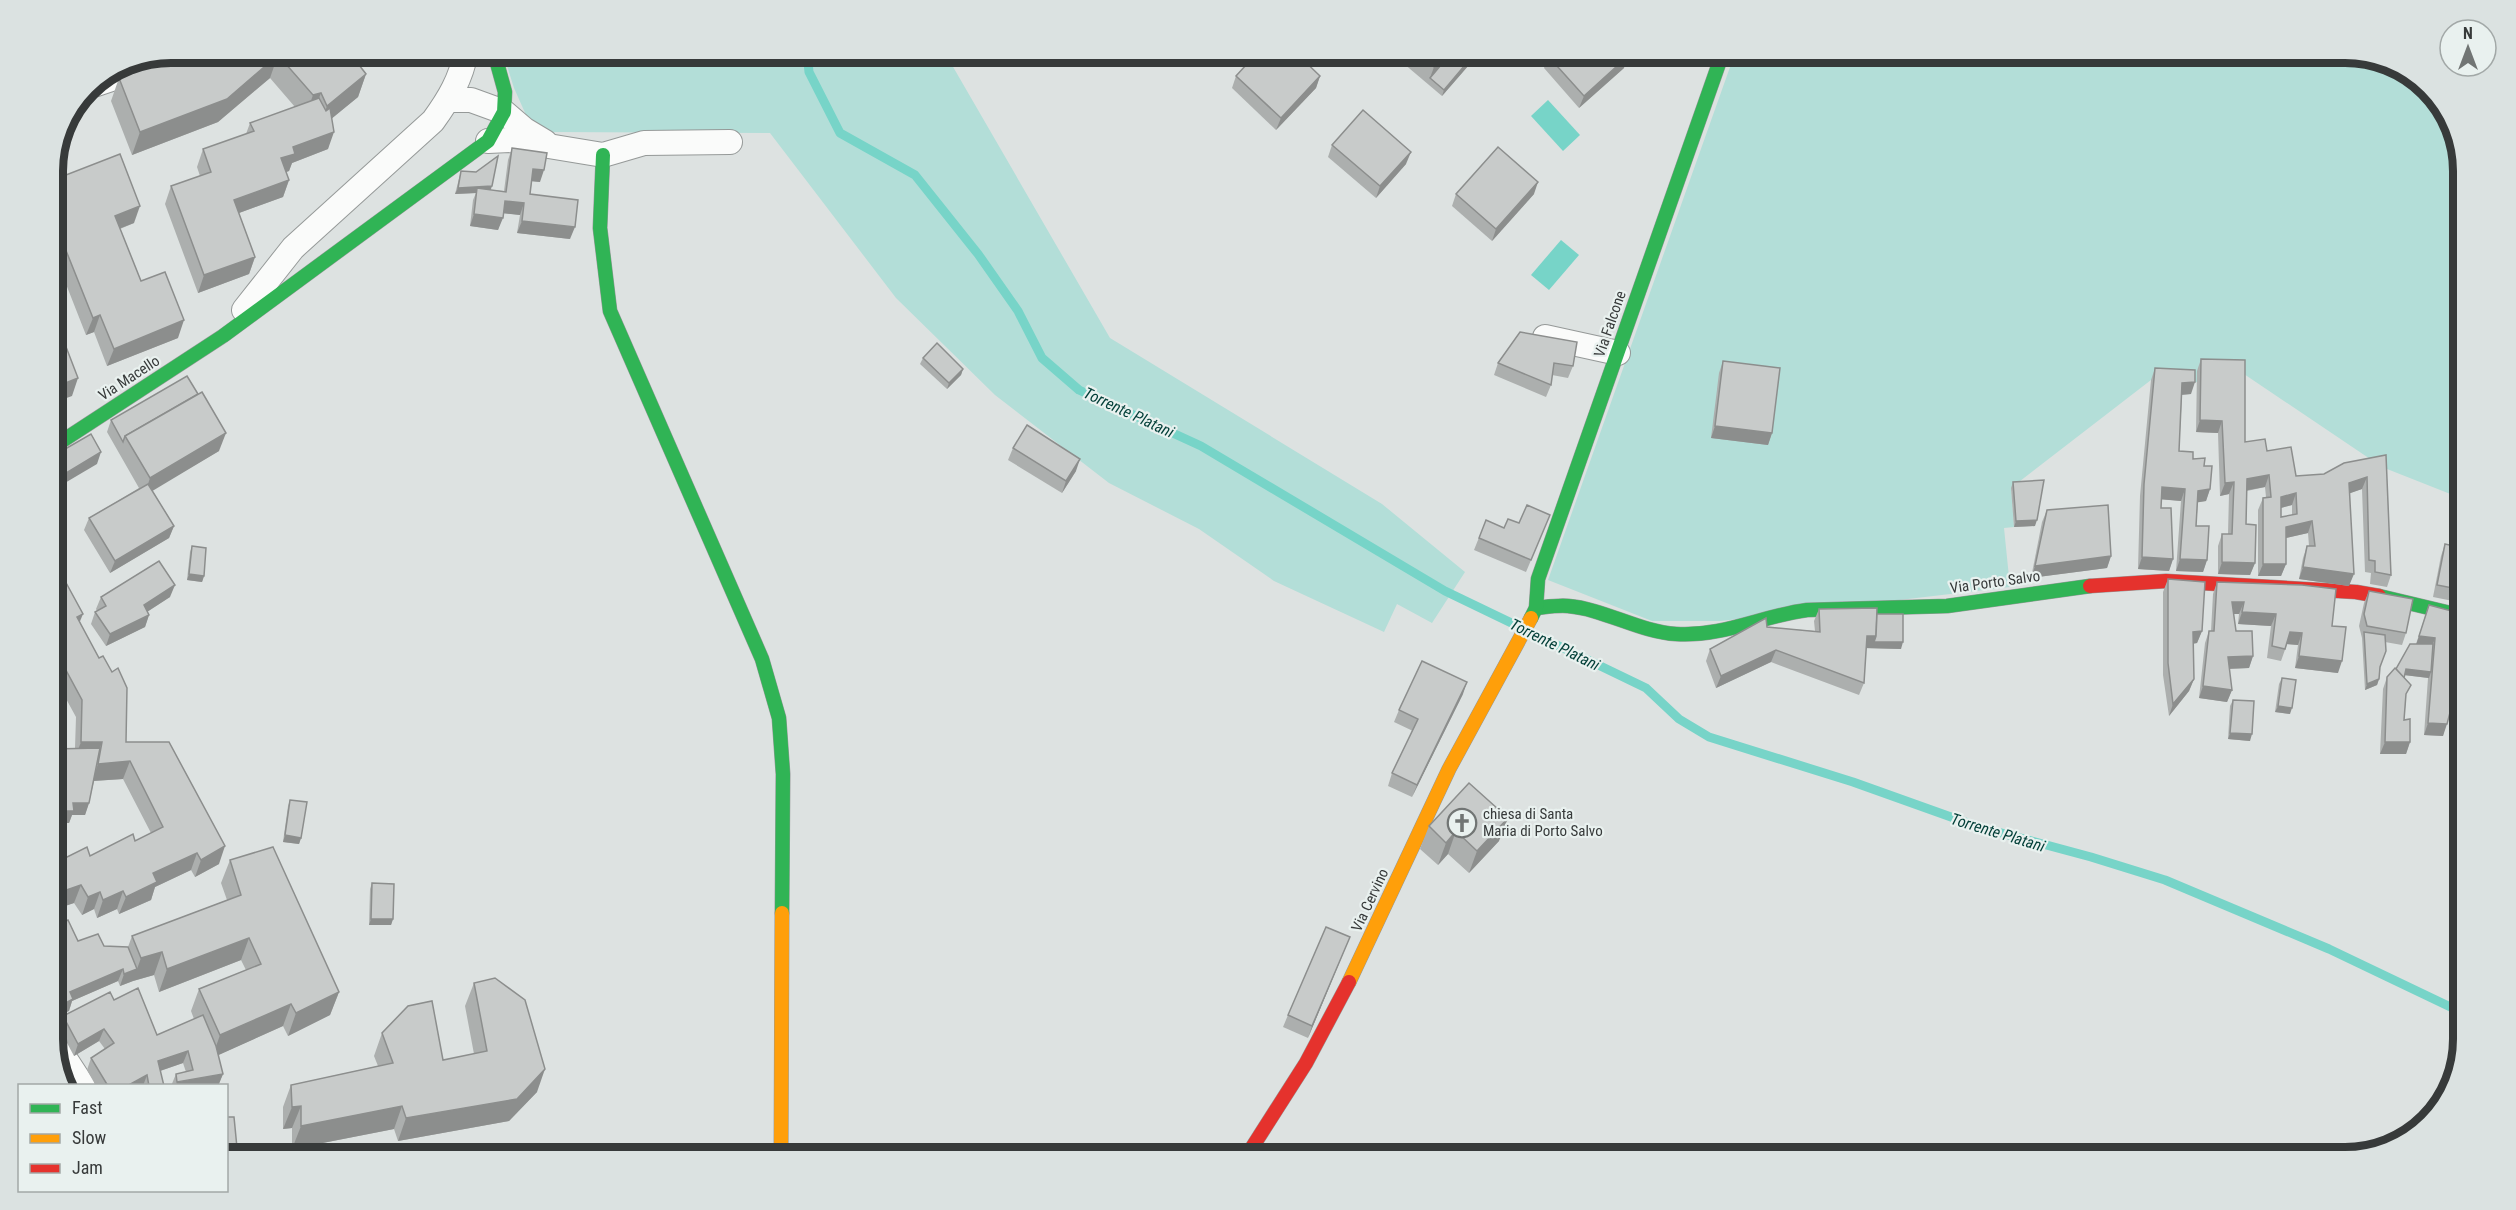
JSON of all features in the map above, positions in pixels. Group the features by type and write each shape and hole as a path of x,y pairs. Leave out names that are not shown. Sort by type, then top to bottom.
{"street":[{"path":"223,336 293,248 433,121 448,100 464,63"},
{"path":"488,141 504,112 505,92 497,63"},
{"name":"Via Falcone","path":"1536,608 1538,579 1719,63"},
{"path":"121,76 156,64"},
{"path":"448,100 471,100 504,112 525,130 557,149"},
{"path":"488,141 513,140 557,149 603,154 644,143 730,142"},
{"name":"Via Macello","path":"63,440 223,336 488,141"},
{"path":"603,154 600,228 610,311 762,659 778,718 783,774 781,1147"},
{"path":"342,205 365,232"},
{"path":"1545,337 1618,352"},
{"name":"Via Porto Salvo","path":"1536,608 1569,606 1672,634 1698,635 1731,630 1785,613 1807,610 1947,606 2097,585 2166,581 2356,591 2453,613"},
{"name":"Via Cervino","path":"1253,1147 1306,1063 1343,996 1449,769 1536,608"},
{"path":"65,1058 82,1084"}],"shaded area":[{"path":"506,63 951,63 1110,338 1382,504 1465,572 1432,623 1397,604 1384,632 1274,581 1199,529 1109,483 995,395 896,298 770,133 548,132 526,115"},
{"path":"1731,63 2352,63 2386,71 2411,85 2431,105 2445,130 2453,164 2453,495 2382,467 2241,372 2197,382 2151,380 2011,488 2014,527 2004,528 2010,587 1721,621 1652,621 1548,580"}],"water":[{"path":"1548,100 1580,135 1563,151 1531,116"},
{"path":"1561,240 1579,255 1549,290 1531,275"}],"building":[{"path":"269,63 227,99 140,132 119,78 157,64"},
{"path":"285,63 358,63 366,74 327,106 321,93 313,95"},
{"path":"1248,63 1306,63 1320,76 1281,118 1236,76"},
{"path":"1443,63 1467,63 1444,90 1430,78"},
{"path":"1554,63 1620,63 1584,96"},
{"path":"319,98 326,111 330,108 334,132 293,147 295,154 281,158 289,180 234,200 255,257 204,275 171,186 211,172 203,149 254,131 250,123"},
{"path":"1363,110 1411,152 1380,186 1332,145"},
{"path":"1498,147 1538,182 1496,229 1456,194"},
{"path":"512,148 547,153 544,170 533,169 530,194 578,200 575,227 522,221 524,203 505,201 503,218 474,214 477,188 506,192"},
{"path":"120,154 140,206 115,216 141,281 165,272 184,320 114,349 100,315 93,318 63,243 63,176"},
{"path":"498,156 492,186 458,188 461,171 476,172"},
{"path":"1520,332 1577,342 1573,366 1554,363 1551,385 1498,363"},
{"path":"63,339 78,378 63,384"},
{"path":"937,343 963,369 949,383 923,358"},
{"path":"2201,359 2245,360 2245,442 2265,439 2267,451 2291,447 2296,476 2324,474 2344,463 2386,455 2391,575 2375,572 2375,561 2369,560 2367,477 2349,483 2354,574 2303,567 2307,546 2315,546 2312,521 2286,527 2286,564 2263,564 2263,498 2271,497 2269,475 2247,479 2246,524 2256,525 2255,563 2222,562 2222,534 2232,534 2234,482 2225,483 2222,421 2200,420","holes":["2296,493 2297,514 2281,517 2281,497"]},
{"path":"1723,361 1780,368 1772,433 1715,426"},
{"path":"2155,368 2195,370 2195,382 2182,383 2179,451 2193,452 2193,459 2205,458 2204,466 2212,466 2210,489 2198,491 2196,526 2209,526 2207,560 2180,559 2185,489 2162,487 2161,508 2171,508 2173,559 2142,557 2144,484"},
{"path":"187,376 198,394 125,436 123,442 111,420"},
{"path":"202,392 226,433 150,478 125,436"},
{"path":"1027,425 1080,459 1066,481 1013,448"},
{"path":"91,434 101,452 63,475 63,450"},
{"path":"2044,480 2037,520 2016,521 2013,482"},
{"path":"148,484 174,526 115,561 89,518"},
{"path":"1527,505 1550,515 1531,560 1479,538 1486,520 1504,528 1508,519 1519,523"},
{"path":"2108,505 2111,556 2035,566 2047,510"},
{"path":"2445,544 2453,546 2453,588 2437,585"},
{"path":"192,546 206,548 204,576 189,574"},
{"path":"159,561 175,585 144,605 149,615 110,634 95,612 106,606 101,597"},
{"path":"2168,579 2205,582 2202,631 2193,632 2194,679 2173,704 2168,663"},
{"path":"63,580 83,614 77,617 99,658 103,656 112,672 118,668 127,688 126,742 169,742 225,846 201,860 197,853 153,873 157,882 126,897 123,891 103,900 100,892 88,897 81,885 63,891 63,859 87,847 90,856 133,834 135,841 163,827 130,761 98,764 102,742 81,742 82,700 63,665"},
{"path":"2217,582 2302,585 2336,589 2332,626 2346,627 2342,661 2299,656 2302,633 2290,632 2285,649 2272,646 2276,614 2242,612 2244,602 2232,602 2236,631 2252,631 2253,656 2228,657 2232,690 2203,686 2209,631 2214,631"},
{"path":"2369,591 2413,599 2406,633 2367,626 2364,614"},
{"path":"2429,605 2453,611 2453,701 2447,724 2428,723 2435,638 2419,636"},
{"path":"1877,608 1876,636 1867,636 1864,683 1776,650 1721,676 1710,649 1766,618 1767,627 1820,632 1819,609"},
{"path":"1877,614 1903,614 1903,642 1874,642"},
{"path":"2364,632 2385,635 2386,651 2380,667 2379,679 2367,684"},
{"path":"2410,644 2433,644 2431,672 2406,669 2404,678 2396,669"},
{"path":"1422,661 1467,682 1417,785 1392,773 1418,719 1399,710"},
{"path":"2395,668 2411,685 2406,694 2404,720 2410,719 2410,742 2385,742 2387,677"},
{"path":"2282,678 2296,680 2292,708 2278,706"},
{"path":"2233,700 2254,701 2252,734 2230,733"},
{"path":"100,748 89,803 73,803 74,811 63,811 63,749"},
{"path":"1469,783 1508,818 1477,851 1456,831 1446,843 1429,826"},
{"path":"290,800 307,802 301,838 285,835"},
{"path":"273,847 339,992 296,1013 291,1004 220,1035 199,989 261,964 249,938 167,969 162,952 141,958 132,936 241,895 230,860"},
{"path":"372,883 394,884 393,919 371,919"},
{"path":"68,920 78,941 98,934 104,946 128,947 137,969 124,974 123,969 70,992 73,999 63,1004 63,922"},
{"path":"1326,927 1350,937 1312,1026 1288,1015"},
{"path":"495,978 525,1000 545,1069 517,1099 406,1118 402,1106 301,1126 301,1106 292,1107 291,1085 393,1063 382,1033 408,1006 432,1001 443,1060 487,1051 474,983"},
{"path":"138,988 157,1035 203,1015 216,1046 223,1074 177,1082 176,1074 193,1070 188,1051 158,1061 164,1084 149,1084 147,1075 131,1084 107,1084 91,1058 114,1043 104,1029 78,1044 63,1016 110,992 114,1000"},
{"path":"228,1117 234,1117 237,1147 228,1147"}],"waterway":[{"name":"Torrente Platani","path":"808,63 809,72 840,133 915,175 978,254 1018,311 1042,358 1079,390 1201,446 1445,591 1646,688 1679,719 1709,737 1853,782 1979,827 2091,857 2165,880 2329,949 2453,1008"}],"traffic: fast":[{"path":"63,440 223,336 488,141 504,112 505,92 497,63"},
{"path":"1531,618 1536,608 1538,579 1719,63"},
{"path":"603,155 600,228 610,311 762,659 779,718 783,774 782,913"},
{"path":"1536,608 1560,606 1582,608 1649,629 1676,634 1693,634 1726,629 1807,610 1947,606 2090,586"},
{"path":"2379,596 2453,614"}],"traffic: slow":[{"path":"1349,982 1449,769 1531,618"},
{"path":"781,1147 782,913"}],"traffic: jam":[{"path":"2090,586 2166,581 2356,592 2379,596"},
{"path":"1252,1147 1306,1063 1349,982"}],"place":[{"name":"chiesa di Santa Maria di Porto Salvo","path":"1462,823"}]}
